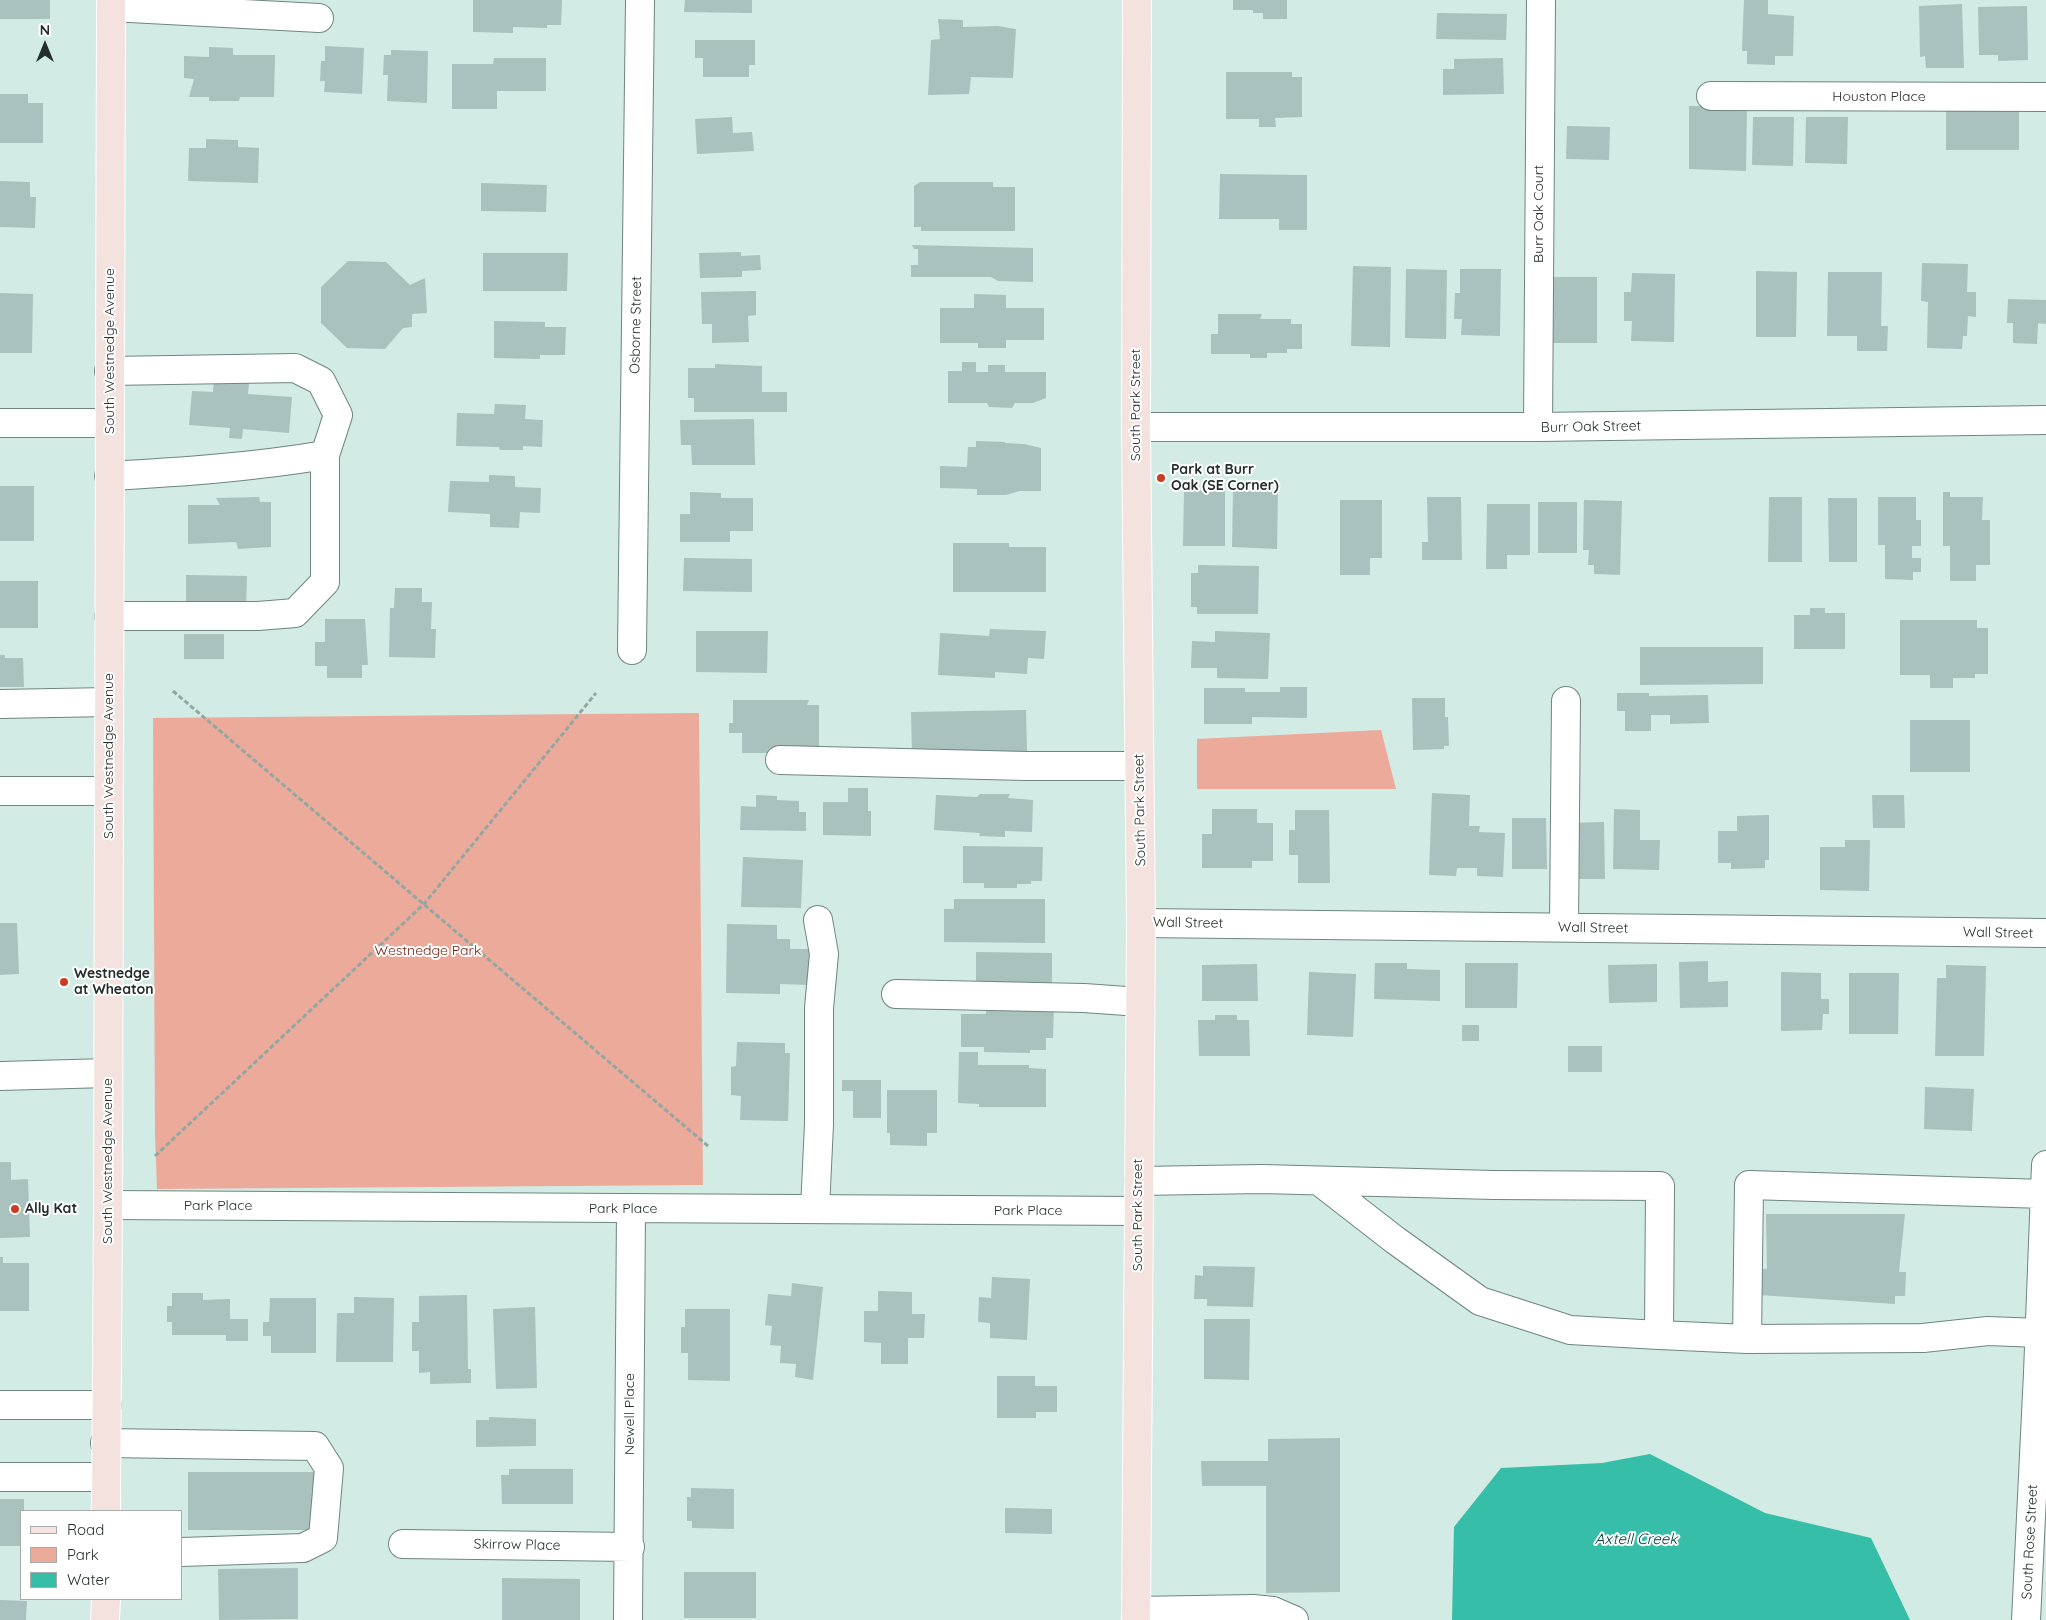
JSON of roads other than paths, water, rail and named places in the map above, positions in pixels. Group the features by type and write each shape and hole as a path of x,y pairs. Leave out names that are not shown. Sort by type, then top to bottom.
{"main road":[{"name":"South Park Street","path":"1136,1616 1141,922 1136,427 1137,0"},
{"name":"South Westnedge Avenue","path":"106,1510 111,3"},
{"path":"105,1620 106,1600"}],"street":[{"name":"Osborne Street","path":"632,650 640,0"},
{"name":"Burr Oak Court","path":"1538,427 1541,0"},
{"path":"111,3 319,18"},
{"name":"Houston Place","path":"1711,96 2046,97"},
{"path":"109,371 295,368 321,381 338,415 324,455 324,582 295,613 258,616 109,616"},
{"name":"Burr Oak Street","path":"1136,427 1538,427 2046,420"},
{"path":"0,423 109,423"},
{"path":"109,476 192,472 276,463 324,455"},
{"path":"1564,927 1566,701"},
{"path":"0,704 109,702"},
{"path":"780,760 1017,766 1139,766"},
{"path":"0,791 109,791"},
{"path":"815,1210 819,1124 819,1008 824,954 818,920"},
{"name":"Wall Street","path":"1141,922 2046,933"},
{"path":"896,994 1084,998 1140,1002"},
{"path":"0,1076 108,1073"},
{"name":"South Rose Street","path":"2026,1620 2046,1165"},
{"path":"1139,1181 1262,1179 1660,1186 1659,1335"},
{"path":"1319,1181 1395,1240 1480,1301 1570,1330 1747,1339 1923,1338 1988,1331 2040,1333"},
{"path":"1747,1339 1749,1185 2045,1194"},
{"name":"Park Place","path":"108,1205 1138,1211"},
{"name":"Newell Place","path":"628,1620 631,1209"},
{"path":"0,1405 107,1405"},
{"path":"105,1443 315,1446 329,1468 323,1538 304,1548 182,1552"},
{"path":"0,1477 106,1478"},
{"name":"Skirrow Place","path":"403,1544 630,1547"},
{"path":"1136,1616 1253,1609 1274,1611 1294,1620"}],"water":[{"name":"Axtell Creek","path":"1650,1454 1765,1513 1871,1538 1910,1620 1452,1620 1454,1527 1501,1468 1602,1463"}],"place":[{"name":"Park at Burr Oak (SE Corner)","path":"1161,478"},
{"name":"Westnedge at Wheaton","path":"64,982"},
{"name":"Ally Kat","path":"15,1209"}],"park label":[{"name":"Westnedge Park","path":"428,951"}]}
